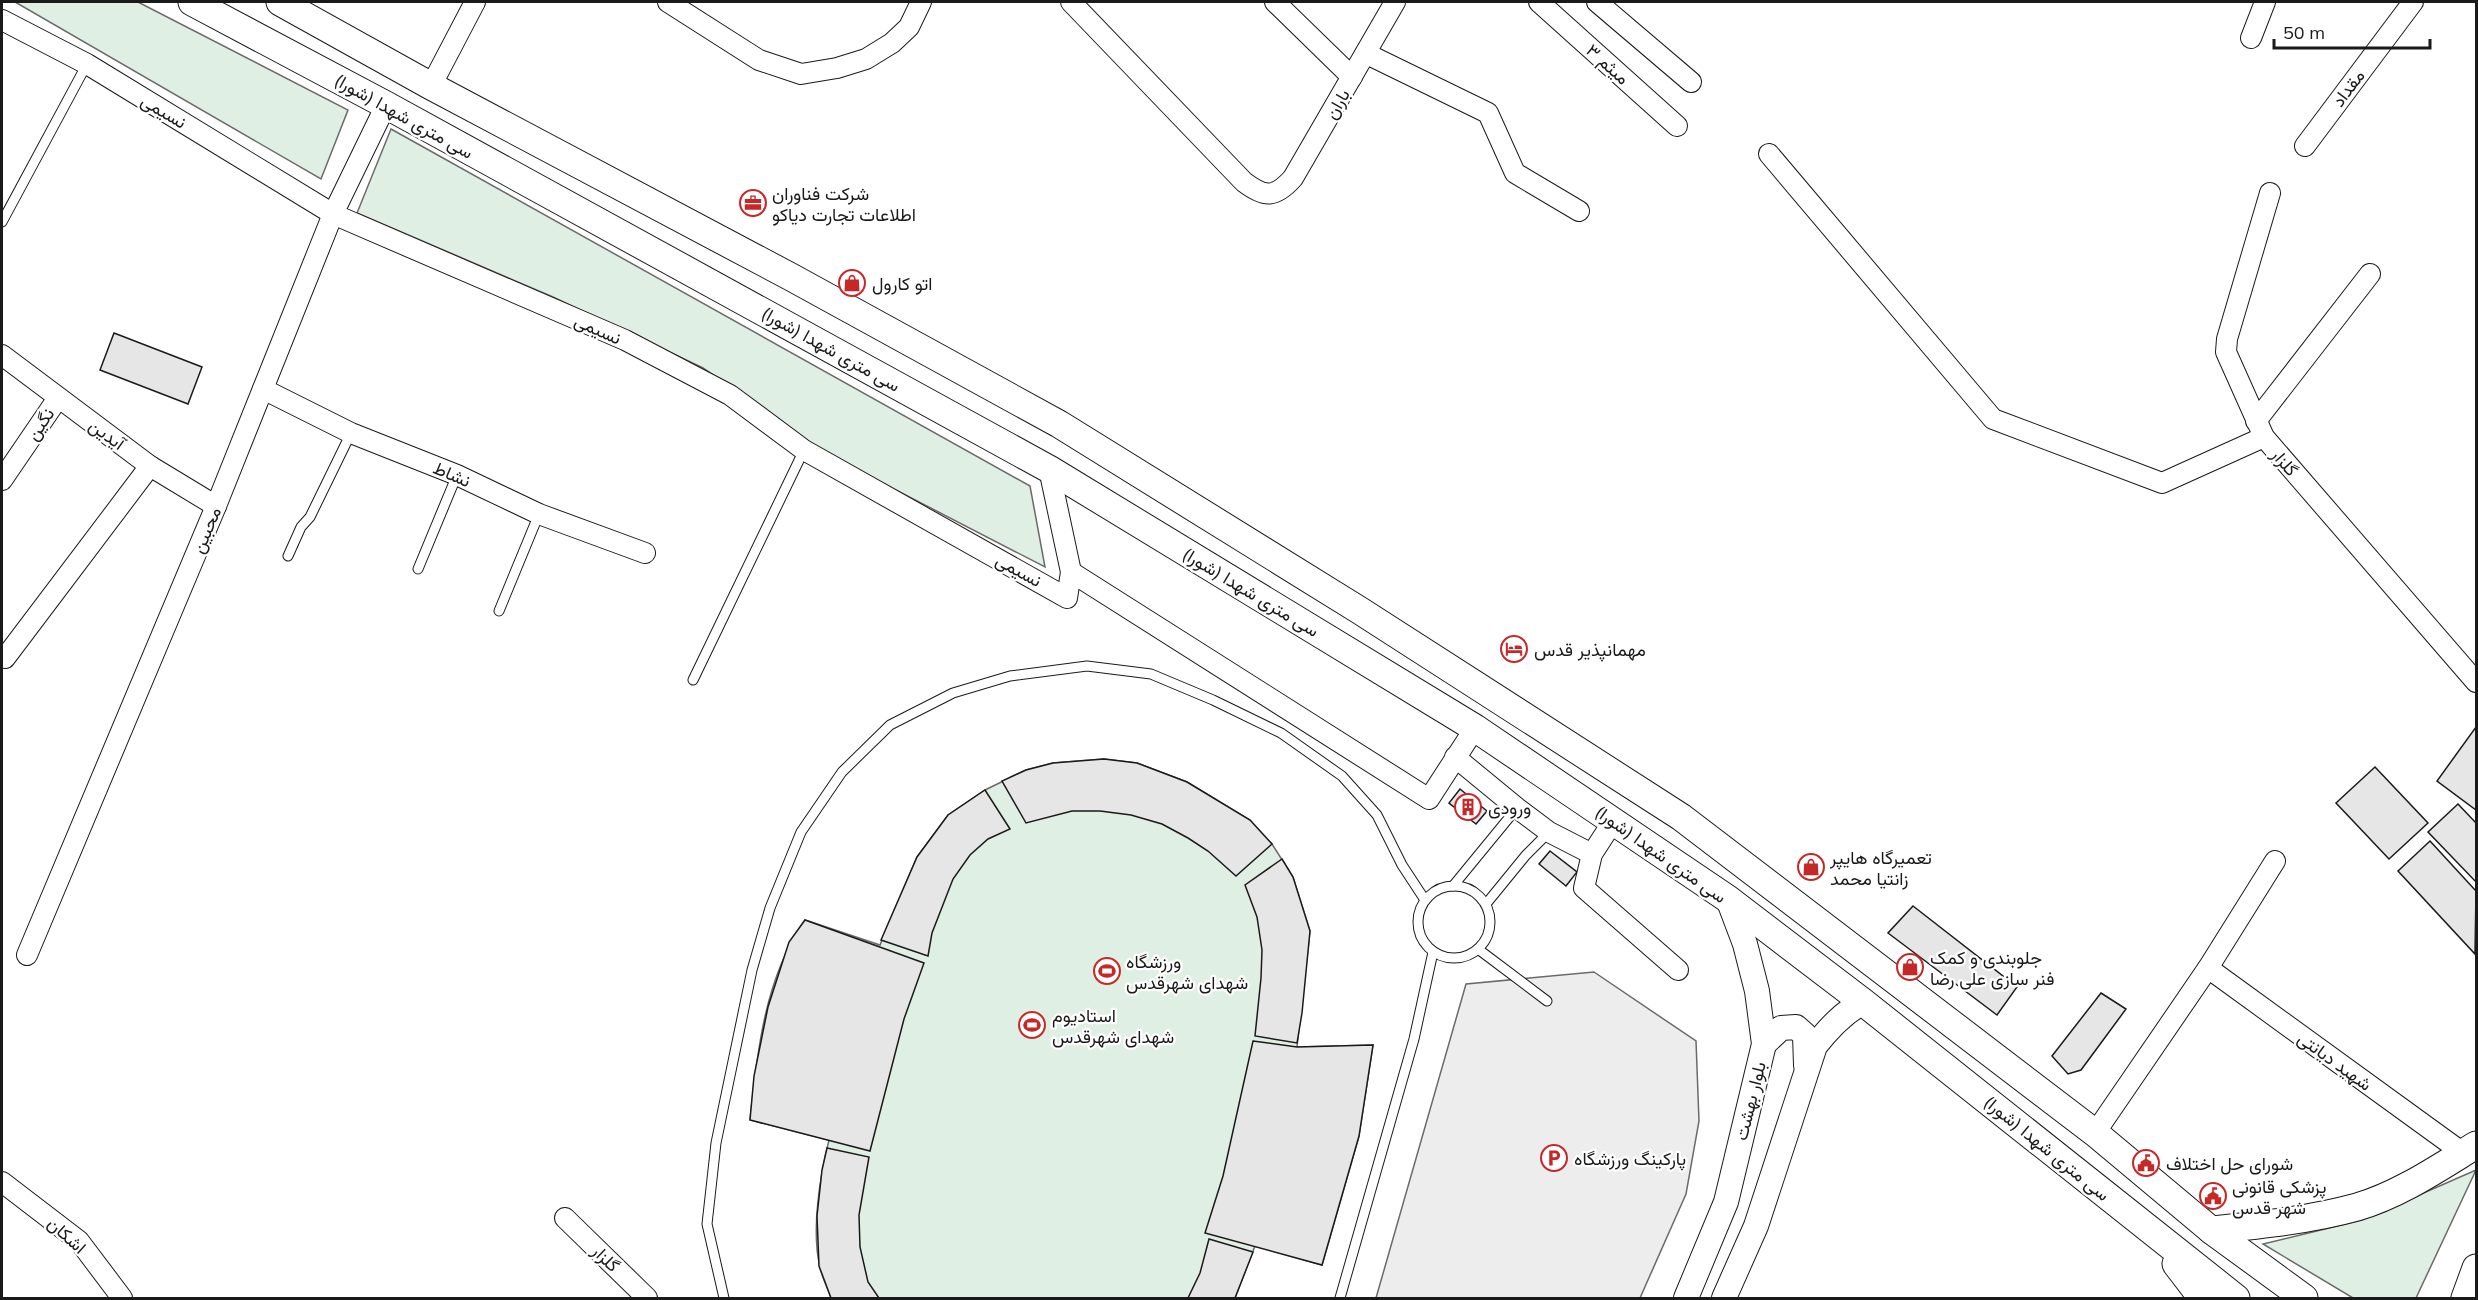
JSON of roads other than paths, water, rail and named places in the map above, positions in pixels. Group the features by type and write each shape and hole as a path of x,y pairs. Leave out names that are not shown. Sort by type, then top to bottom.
{"main road":[{"name":"سی متری شهدا (شورا)","path":"192,2 386,105 1049,469 1475,728 1614,820 1728,900 1863,1002 2236,1299"},
{"path":"280,2 431,86 791,277 1059,424 1369,616 1681,817 2095,1133 2211,1230 2304,1299"},
{"path":"1049,469 1059,424"},
{"path":"2070,1166 2095,1133"},
{"path":"2211,1230 2303,1218 2359,1206 2402,1188 2470,1149"},
{"path":"2156,1237 2202,1299"},
{"path":"2465,1299 2476,1268"}],"street":[{"path":"431,86 475,2"},
{"path":"668,2 759,60 801,74 837,68 866,59 892,43 909,27 921,2"},
{"name":"باران","path":"1071,2 1244,182 1255,191 1268,194 1281,192 1293,178 1395,2"},
{"path":"1275,2 1352,77"},
{"name":"میثم ۳","path":"1539,2 1677,126"},
{"path":"1597,2 1691,82"},
{"path":"2251,38 2265,2"},
{"name":"مقداد","path":"2305,146 2413,2"},
{"name":"نسیمی","path":"2,20 87,64 333,214 625,340 730,395 804,450 1067,598 1071,572 1049,469"},
{"path":"1366,54 1488,113 1515,173 1579,211"},
{"name":"محبین","path":"27,956 216,506 333,214 386,105"},
{"path":"1769,154 1993,419 2162,483 2260,429 2370,274"},
{"name":"گلزار","path":"2270,193 2226,352 2260,429 2476,682"},
{"name":"آیدین","path":"2,355 150,466 216,506"},
{"name":"نشاط","path":"263,389 351,433 457,475 539,513 645,553"},
{"name":"نگین","path":"2,480 58,398"},
{"path":"5,658 150,466"},
{"path":"1071,572 1429,799 1475,728"},
{"path":"1455,757 1549,832 1592,854"},
{"path":"1614,820 1592,854 1584,888 1678,970"},
{"path":"2095,1133 2208,968 2275,861"},
{"name":"بلوار بهشت","path":"1686,1299 1726,1202 1764,1044 1757,991 1745,944 1728,900"},
{"name":"شهید دیانتی","path":"2208,968 2470,1149"},
{"path":"1724,1299 1756,1226 1815,1046 1828,1029 1863,1002"},
{"path":"1764,1044 1781,1028 1796,1027 1805,1035 1806,1068"},
{"name":"اشکان","path":"2,1182 79,1241 122,1299"},
{"name":"گلزار","path":"565,1218 647,1299"}],"lane":[{"path":"2,222 87,64"},
{"path":"288,556 301,527 310,517 351,433"},
{"path":"693,680 804,450"},
{"path":"418,569 457,475"},
{"path":"499,611 539,513"},
{"path":"724,1299 707,1224 716,1143 748,991 770,908 801,832 842,772 890,725 952,693 1010,676 1087,666 1151,674 1213,700 1281,733 1342,776 1377,815 1402,865 1425,900"},
{"path":"1453,886 1517,808"},
{"path":"1486,904 1526,855 1549,832"},
{"path":"1453,886 1472,890 1486,904 1490,916 1490,928 1479,949 1468,956 1456,958 1444,957 1433,952 1419,934 1418,922 1419,911 1432,892 1453,886"},
{"path":"1479,949 1546,1001"},
{"path":"1340,1299 1414,1039 1433,952"}],"place":[{"name":"شرکت فناوران اطلاعات تجارت دیاکو","path":"753,203"},
{"name":"اتو کارول","path":"852,283"},
{"name":"مهمانپذیر قدس","path":"1514,649"},
{"name":"ورودی","path":"1468,807"},
{"name":"تعمیرگاه هایپر زانتیا محمد","path":"1811,867"},
{"name":"جلوبندی و کمک فنر سازی علی رضا","path":"1910,967"},
{"name":"ورزشگاه شهدای شهرقدس","path":"1107,971"},
{"name":"استادیوم شهدای شهرقدس","path":"1032,1025"},
{"name":"پارکینگ ورزشگاه","path":"1554,1158"},
{"name":"شورای حل اختلاف","path":"2146,1163"},
{"name":"پزشکی قانونی شهر قدس","path":"2213,1196"}]}
